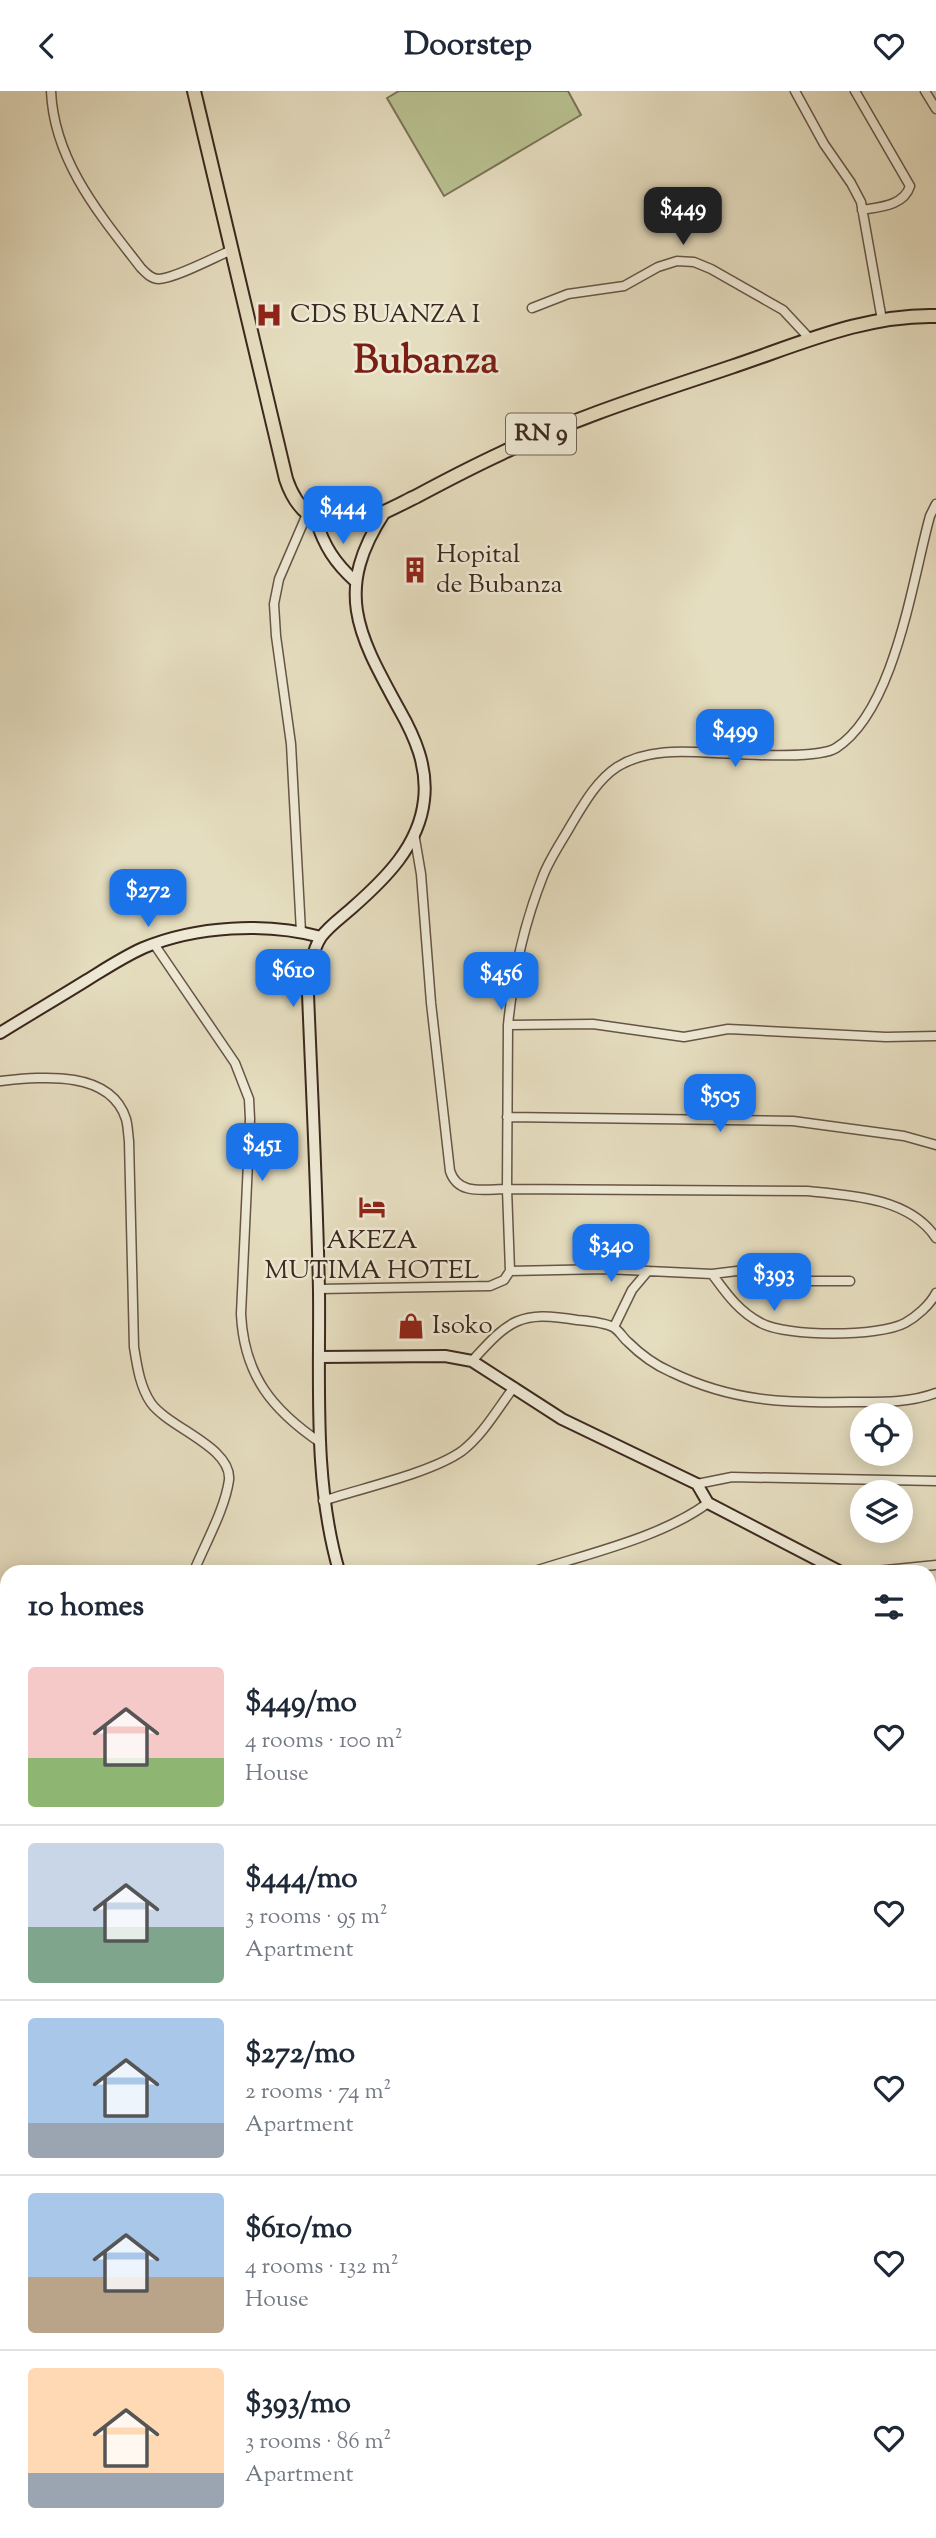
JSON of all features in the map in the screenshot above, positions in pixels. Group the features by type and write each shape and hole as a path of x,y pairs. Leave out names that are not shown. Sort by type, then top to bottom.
{"main road":[{"path":"194,91 286,479 291,493 312,517 327,550 355,580"},
{"name":"RN 9","path":"312,517 328,523 351,523 385,512 540,435 616,406 811,340 882,320 936,316"},
{"path":"338,1565 323,1501 319,1289 308,994 310,969 321,937 391,872 414,834 424,802 425,778 419,752 365,642 356,604 355,580 365,545 385,512"},
{"path":"0,1033 122,959 154,944 231,929 257,928 301,932 321,937"},
{"path":"320,1357 445,1356 472,1361 584,1430 697,1484 708,1503 827,1565"}],"street":[{"path":"51,91 57,130 65,156 80,184 141,268 150,276 159,279 171,276 232,250"},
{"path":"795,91 824,144 851,183 862,210 864,233 882,320"},
{"path":"855,91 910,186 902,198 891,204 862,210"},
{"path":"925,91 936,109"},
{"path":"532,308 568,294 624,286 658,267 677,261 694,262 783,310 811,340"},
{"path":"319,1289 490,1286 504,1280 510,1271 506,1189 508,1025 519,944 543,874 582,807 597,787 615,768 635,758 660,752 744,756 808,754 835,748 871,708 885,681 894,657 930,516 936,504"},
{"path":"301,932 291,744 274,604 279,579 312,517"},
{"path":"414,834 421,874 431,1003 450,1171 453,1181 460,1187 807,1191 839,1194 896,1207 917,1218 936,1238"},
{"path":"154,944 235,1063 249,1100 241,1314 247,1357 256,1378 285,1415 321,1443"},
{"path":"508,1025 593,1024 684,1037 728,1029 886,1037 936,1036"},
{"path":"0,1081 42,1078 86,1083 102,1089 116,1101 126,1119 129,1141 134,1346 138,1370 152,1403 165,1417 215,1451 226,1464 229,1478 220,1509 197,1565"},
{"path":"507,1117 793,1121 904,1136 936,1145"},
{"path":"510,1271 712,1274 745,1270 799,1281 850,1281"},
{"path":"614,1327 632,1290 648,1271"},
{"path":"712,1274 743,1313 773,1328 807,1334 886,1330 912,1318 936,1293"},
{"path":"472,1361 506,1326 521,1318 542,1315 614,1327 645,1358 671,1373 730,1394 788,1403 889,1401 927,1397 936,1393"},
{"path":"323,1501 444,1461 463,1450 479,1434 514,1387"},
{"path":"697,1484 732,1477 936,1481"},
{"path":"553,1565 659,1530 708,1503"}],"green space":[{"path":"399,91 568,91 581,115 444,196 387,98"}],"place":[{"name":"CDS BUANZA I","path":"269,315"},
{"name":"Hopital de Bubanza","path":"415,570"},
{"name":"AKEZA MUTIMA HOTEL","path":"372,1207"},
{"name":"Isoko","path":"411,1326"}],"district":[{"name":"Bubanza","path":"426,362"}]}
